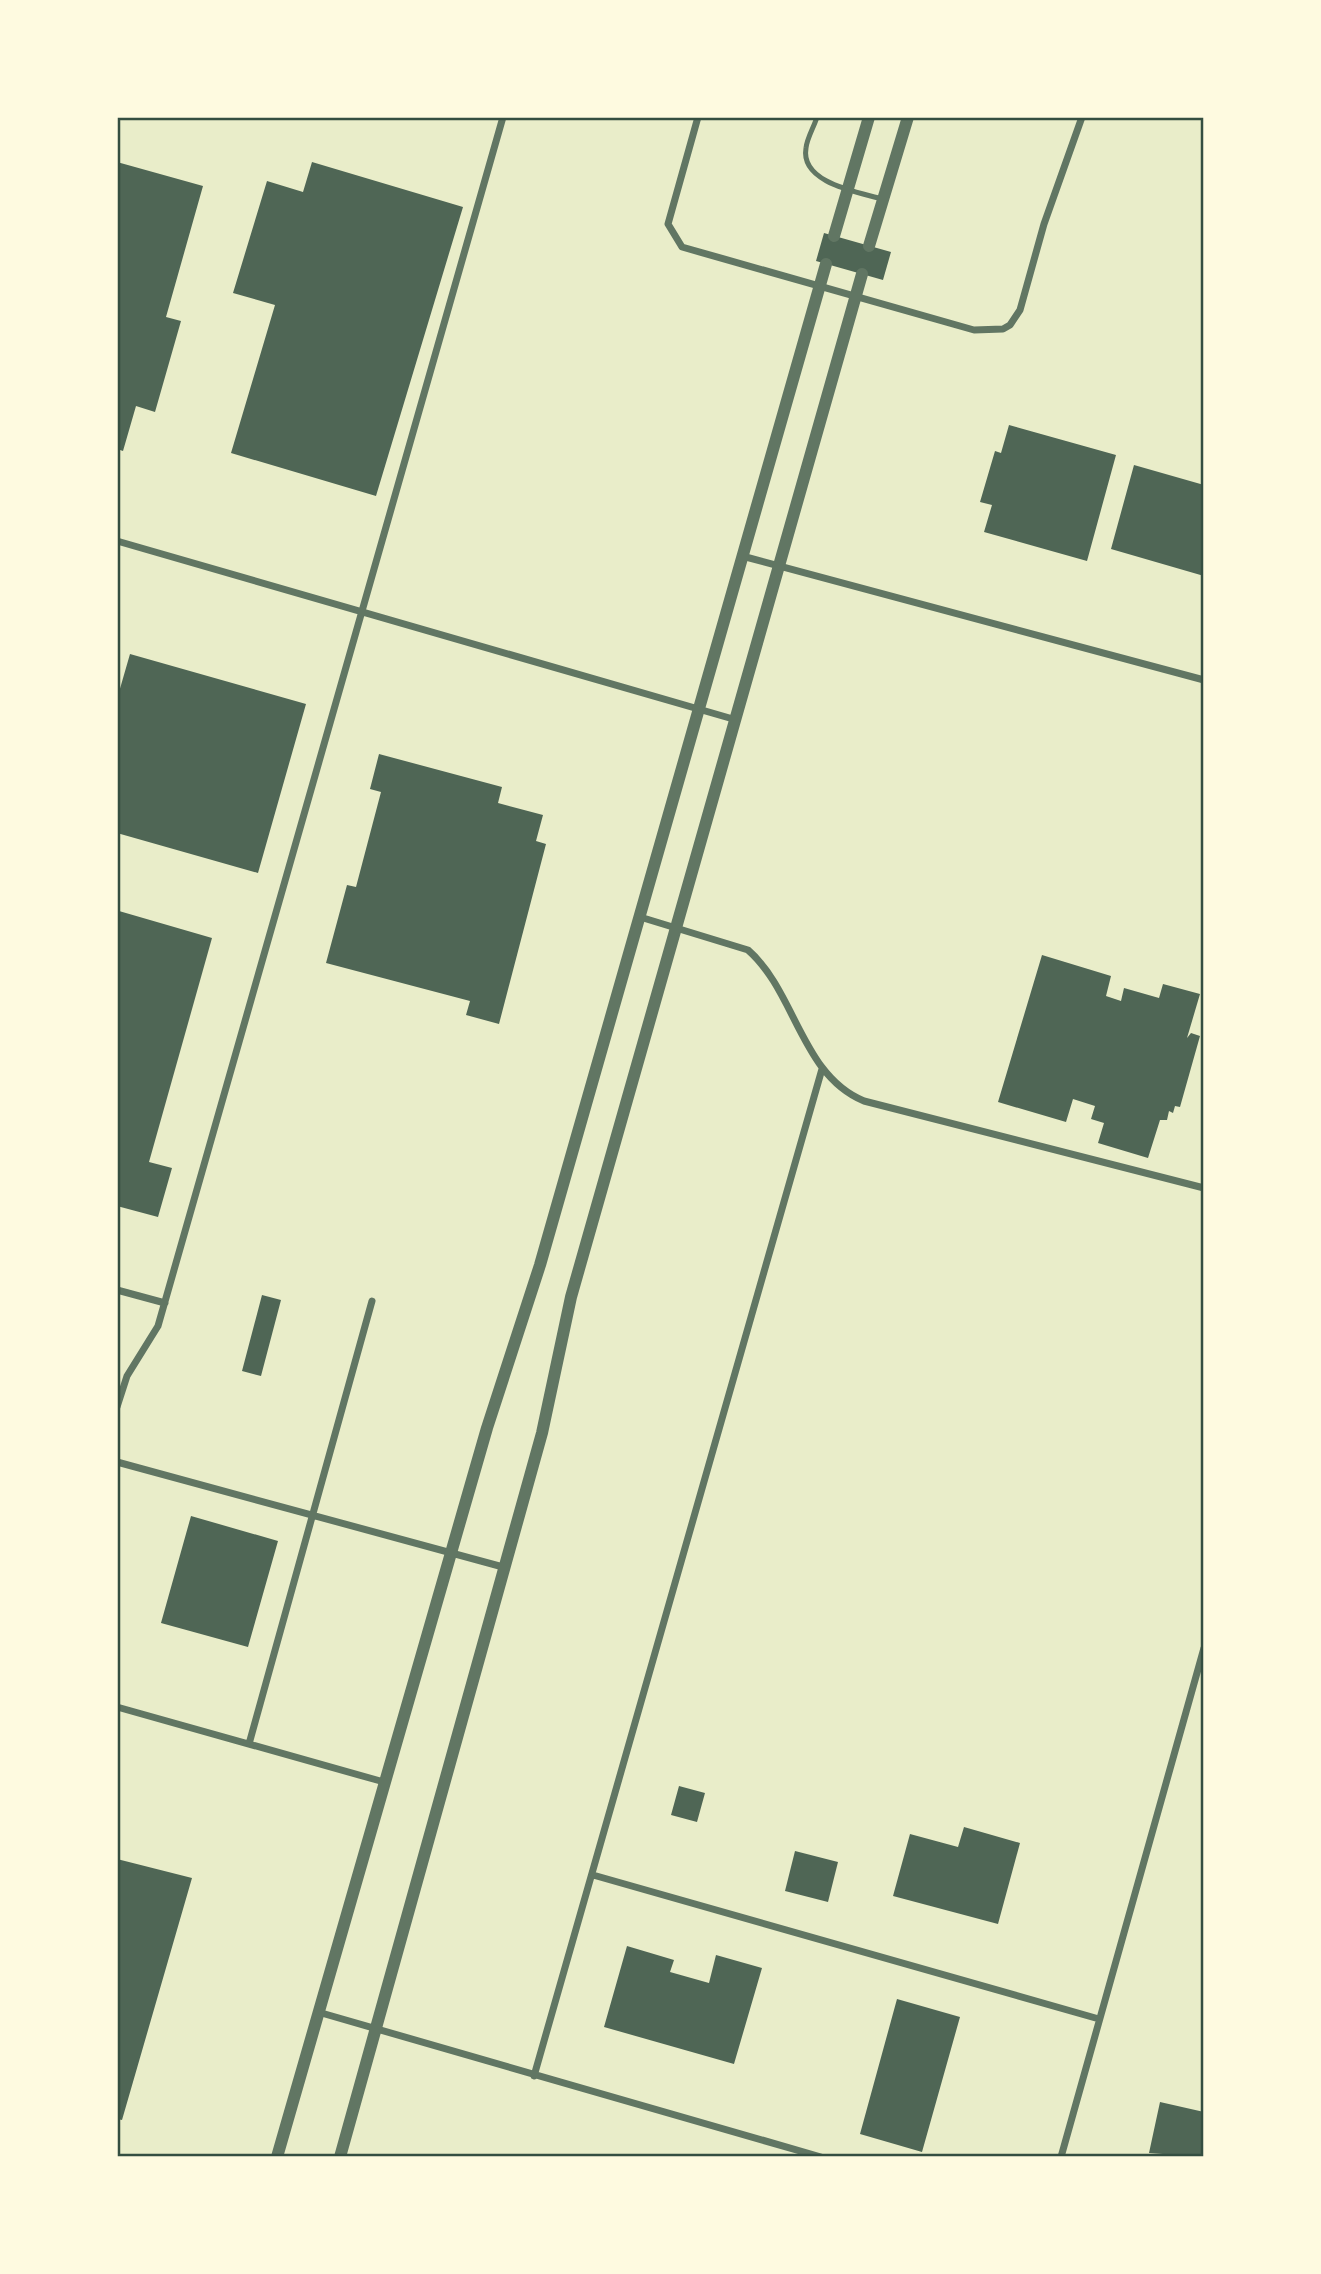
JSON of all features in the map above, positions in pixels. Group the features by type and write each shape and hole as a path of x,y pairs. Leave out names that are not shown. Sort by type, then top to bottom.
{"street":[{"path":"117,1406 127,1376 158,1326 165,1303 503,117"},
{"path":"698,117 668,224 675,240 691,251 983,332 1010,325 1020,310 1044,225 1082,117"},
{"path":"834,236 869,117"},
{"path":"869,246 908,117"},
{"path":"277,2157 450,1553 540,1265 826,264"},
{"path":"340,2157 542,1433 571,1297 733,719 862,274"},
{"path":"117,541 361,614 733,719"},
{"path":"741,556 1204,680"},
{"path":"640,917 748,950 759,960 822,1069 840,1089 864,1101 1204,1188"},
{"path":"534,2076 822,1069"},
{"path":"117,1290 165,1303"},
{"path":"249,1744 372,1301"},
{"path":"117,1462 503,1567"},
{"path":"1061,2157 1204,1648"},
{"path":"117,1707 384,1782"},
{"path":"593,1875 1099,2019"},
{"path":"318,2012 821,2157"}],"lane":[{"path":"817,117 805,150 808,165 822,179 883,199"}],"building":[{"path":"117,162 203,186 166,317 181,321 155,412 136,406 123,451 117,449"},
{"path":"312,162 463,207 376,496 231,453 275,305 233,293 267,181 303,192"},
{"path":"824,233 891,252 883,280 816,261"},
{"path":"1009,425 1116,455 1087,561 984,532 992,505 980,502 995,451 1001,453"},
{"path":"1134,465 1204,485 1204,576 1111,549"},
{"path":"130,654 306,704 258,873 117,833 117,699"},
{"path":"379,754 502,787 498,803 543,815 536,841 546,844 499,1024 466,1015 470,1001 326,963 347,885 356,887 381,792 370,789"},
{"path":"119,911 212,938 149,1162 172,1168 158,1217 117,1206"},
{"path":"1042,955 1111,976 1106,996 1121,1001 1124,988 1159,998 1163,984 1200,994 1187,1038 1191,1033 1200,1036 1180,1107 1175,1106 1173,1113 1169,1111 1167,1120 1160,1120 1148,1158 1098,1143 1104,1123 1091,1119 1095,1106 1073,1099 1066,1122 998,1102"},
{"path":"262,1295 281,1300 261,1376 242,1371"},
{"path":"191,1516 278,1541 248,1647 161,1623"},
{"path":"679,1786 705,1793 697,1822 671,1815"},
{"path":"964,1827 1020,1843 998,1924 893,1896 910,1834 958,1847"},
{"path":"795,1851 838,1862 828,1902 785,1891"},
{"path":"117,1859 192,1878 122,2120 117,2119"},
{"path":"627,1946 674,1960 670,1972 709,1983 716,1955 762,1968 734,2064 604,2027"},
{"path":"897,1999 960,2017 922,2152 860,2134"},
{"path":"1160,2102 1204,2112 1204,2157 1149,2153"}]}
